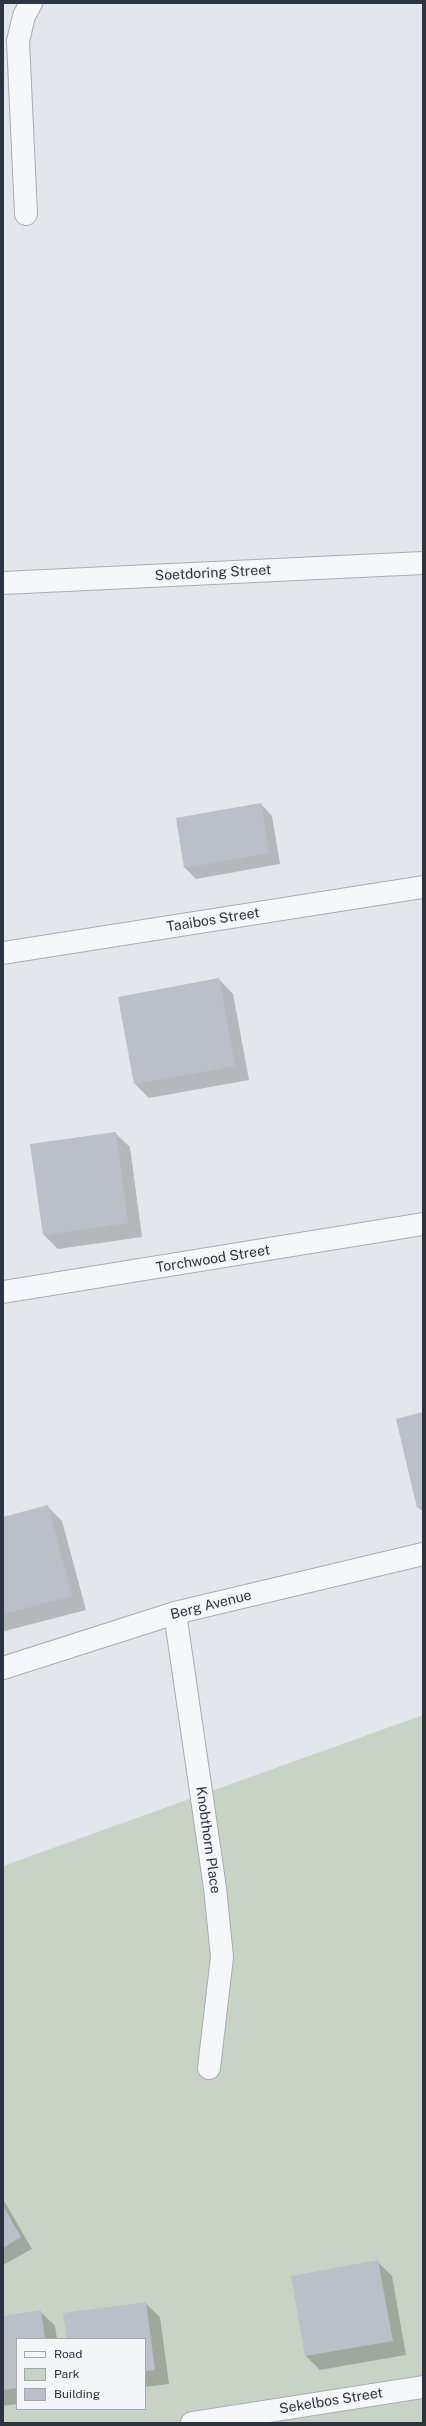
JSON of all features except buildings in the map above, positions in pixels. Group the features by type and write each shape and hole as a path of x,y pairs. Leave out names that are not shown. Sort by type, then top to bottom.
{"street":[{"path":"26,214 18,41 24,16 31,3"},
{"name":"Soetdoring Street","path":"3,583 423,563"},
{"name":"Taaibos Street","path":"3,953 423,887"},
{"name":"Torchwood Street","path":"3,1292 423,1224"},
{"name":"Berg Avenue","path":"3,1668 175,1613 423,1554"},
{"name":"Knobthorn Place","path":"175,1613 215,1888 222,1957 209,2068"},
{"name":"Sekelbos Street","path":"192,2423 423,2387"}],"green space":[{"path":"423,1715 423,2423 3,2423 3,1866"}]}
